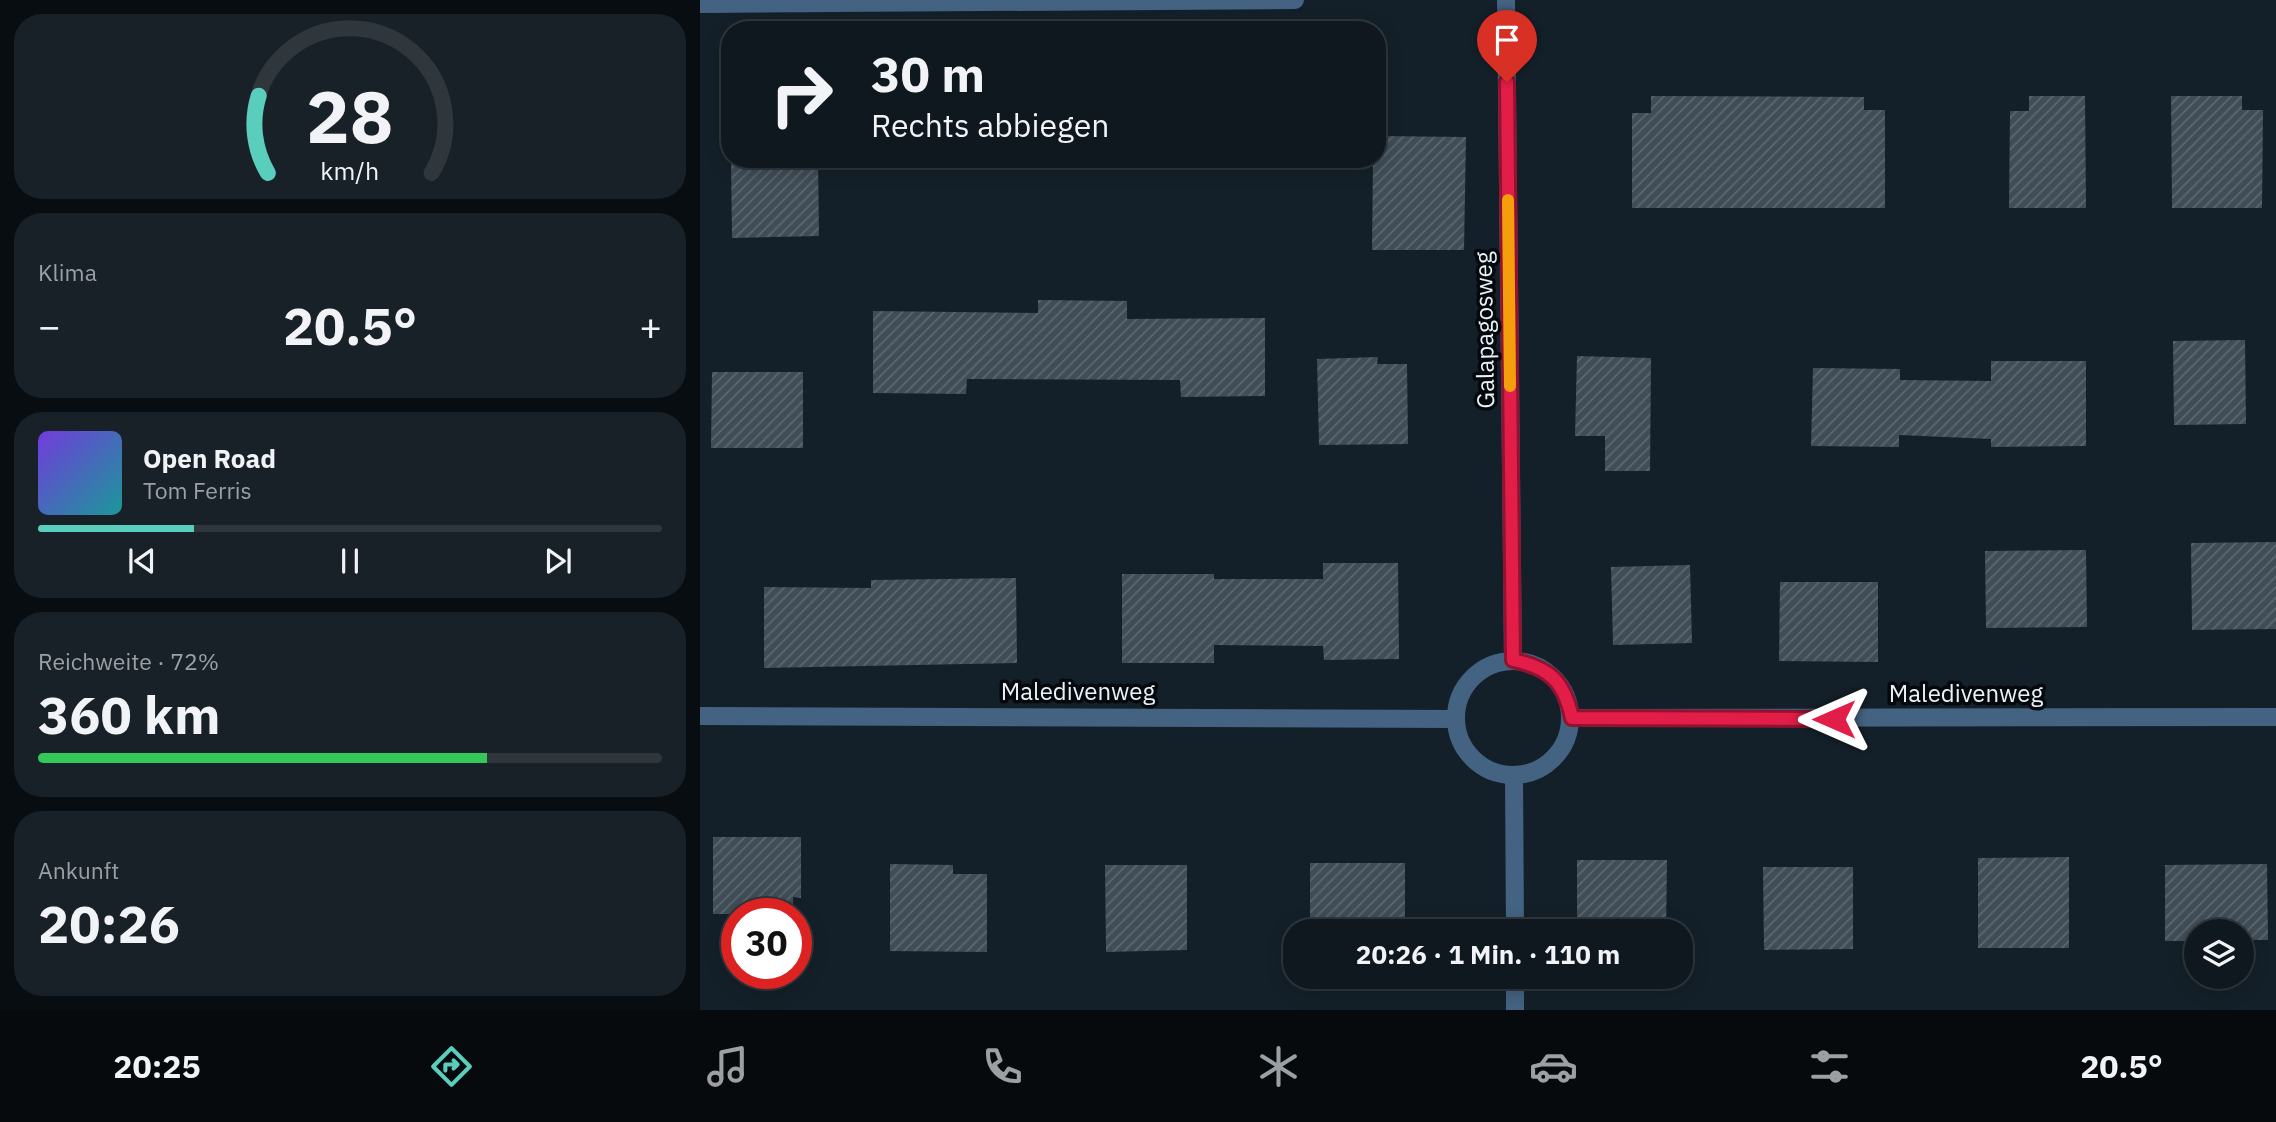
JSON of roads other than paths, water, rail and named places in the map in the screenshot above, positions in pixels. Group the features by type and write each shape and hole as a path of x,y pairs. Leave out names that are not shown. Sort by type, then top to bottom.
{"street":[{"path":"700,4 1295,0"},
{"name":"Galapagosweg","path":"1506,0 1513,660"},
{"path":"1513,660 1535,664 1554,677 1567,696 1572,718 1568,740 1555,759 1536,771 1514,776 1492,772 1473,760 1460,741 1455,719 1459,697 1472,677 1491,665 1513,660"},
{"name":"Maledivenweg","path":"700,716 1455,719"},
{"name":"Maledivenweg","path":"1572,718 2276,717"},
{"path":"1514,776 1515,919"},
{"path":"1515,989 1515,1010"}]}
